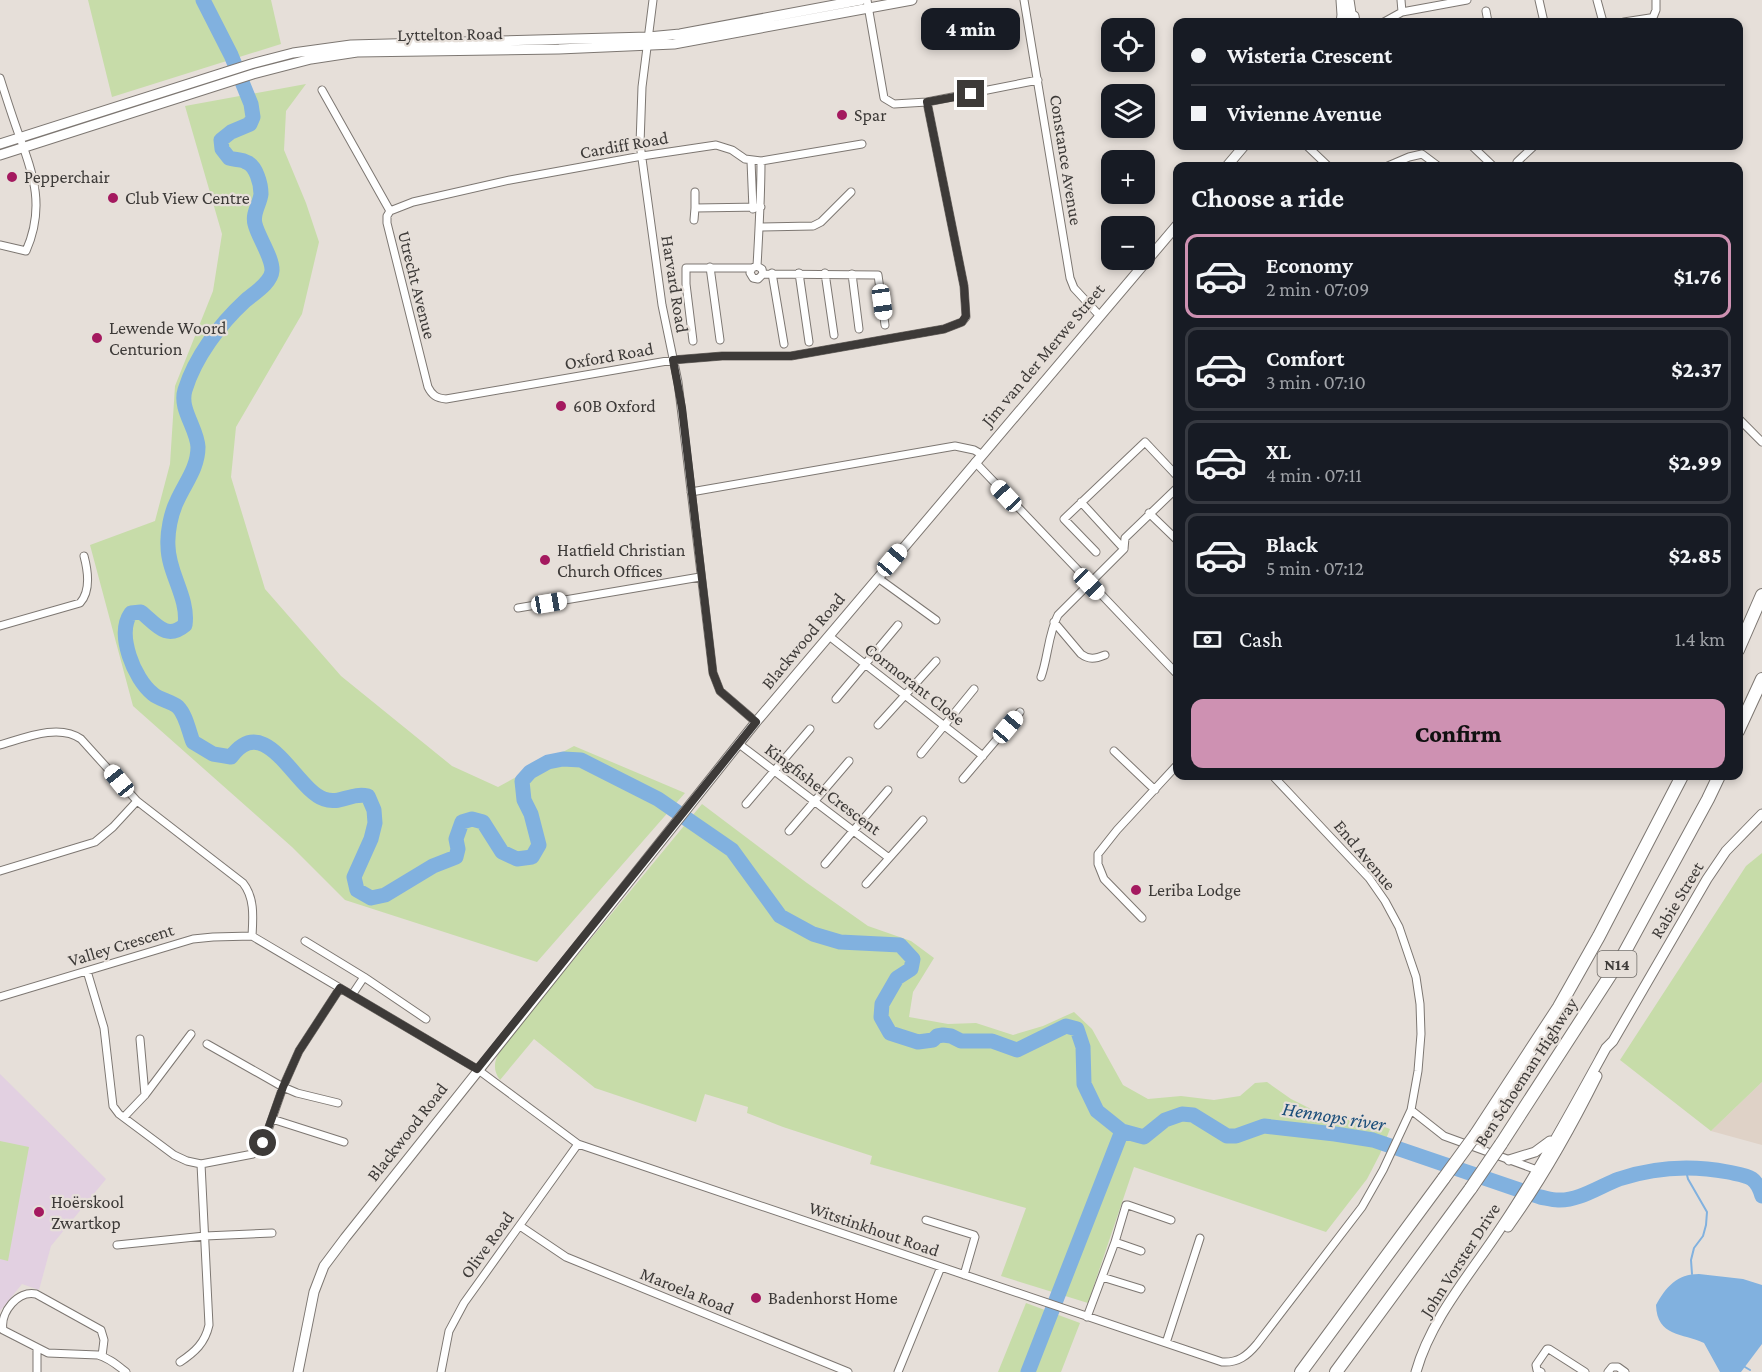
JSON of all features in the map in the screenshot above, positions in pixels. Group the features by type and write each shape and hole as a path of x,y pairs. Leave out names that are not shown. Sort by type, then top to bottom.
{"highway":[{"path":"1743,639 1762,595"},
{"path":"1743,720 1762,679"},
{"name":"Ben Schoeman Highway","path":"1301,1372 1476,1134 1559,1007 1599,936 1680,780"},
{"name":"Ben Schoeman Highway","path":"1336,1372 1471,1188 1622,957 1717,780"}],"main road":[{"name":"Lyttelton Road","path":"648,42 861,0"},
{"name":"Lyttelton Road","path":"0,155 22,143 214,82 293,53 351,45 648,42 674,44 868,4 910,0"},
{"path":"1341,0 1347,18"},
{"path":"1348,18 1349,0"},
{"name":"Lyttelton Road","path":"0,144 22,143"},
{"name":"Jim van der Merwe Street","path":"975,462 1173,230"},
{"name":"Blackwood Road","path":"298,1372 314,1293 324,1266 477,1069 756,722 975,462"},
{"name":"Rabie Street","path":"1540,1171 1558,1133 1606,1048 1707,879 1726,851 1762,814"},
{"name":"Rabie Street","path":"1540,1171 1577,1116 1610,1050 1612,1041"},
{"path":"1509,1160 1539,1150 1558,1133"},
{"name":"John Vorster Drive","path":"1418,1372 1435,1334 1540,1171"}],"street":[{"name":"Harvard Road","path":"653,0 640,124 642,156 662,305 681,399 700,577 716,683 725,696 756,722"},
{"name":"Constance Avenue","path":"1024,0 1070,278 1074,288 1099,315"},
{"path":"1401,0 1402,12"},
{"path":"1391,18 1402,12 1467,0"},
{"path":"1539,0 1544,18"},
{"path":"1597,0 1602,18"},
{"path":"1653,18 1656,0"},
{"path":"868,4 884,98 889,101 900,104 927,102 1038,80"},
{"path":"1486,11 1487,18"},
{"path":"0,78 35,183 37,197 31,240 26,251 0,245"},
{"name":"Utrecht Avenue","path":"322,90 390,212 387,216 387,224 428,387 432,395"},
{"name":"Oxford Road","path":"432,395 438,399 457,398 673,360 806,354 944,329 962,322 966,316 964,286 927,102"},
{"name":"Cardiff Road","path":"390,212 399,206 445,195 642,156 716,145 725,147 751,161 760,161 862,144"},
{"path":"1311,150 1324,162"},
{"path":"1476,150 1489,162"},
{"path":"1517,162 1530,150"},
{"path":"1397,162 1422,154 1433,162"},
{"path":"751,161 752,207 758,216"},
{"path":"760,161 761,207 758,216 755,267 750,273 753,278 758,279 763,274 772,273 876,274 880,277 885,325"},
{"path":"694,192 694,220"},
{"path":"759,227 813,226 821,222 851,192"},
{"path":"695,208 761,207"},
{"path":"693,341 685,271 691,267 755,267"},
{"path":"711,267 720,340"},
{"path":"772,273 784,344"},
{"path":"800,273 808,342"},
{"path":"825,273 834,335"},
{"path":"852,274 859,329"},
{"path":"1743,423 1762,442"},
{"path":"1096,552 1064,519 1145,442 1173,472"},
{"name":"Jim van der Merwe Street","path":"690,492 955,446 981,454"},
{"path":"975,462 1173,670"},
{"path":"1041,677 1046,665 1054,622 1058,615 1124,549 1125,538 1173,491"},
{"path":"1081,502 1124,549"},
{"path":"1149,513 1173,536"},
{"path":"0,626 80,603 84,599 87,587 84,556"},
{"path":"518,608 700,577"},
{"path":"878,578 936,620"},
{"path":"1054,622 1086,658 1105,655"},
{"path":"836,699 898,625"},
{"name":"Cormorant Close","path":"829,636 983,756"},
{"path":"878,725 936,661"},
{"path":"921,754 974,689"},
{"path":"963,779 1020,712"},
{"path":"746,804 810,729"},
{"path":"0,745 56,732 71,733 81,739 137,801 243,883 251,898 252,936"},
{"name":"Kingfisher Crescent","path":"739,744 890,858"},
{"path":"1114,751 1155,790"},
{"path":"789,831 849,761"},
{"path":"1142,918 1104,879 1100,872 1098,854 1173,770"},
{"name":"End Avenue","path":"1277,780 1369,878 1399,927 1416,977 1420,1004 1421,1034 1418,1071 1411,1110"},
{"path":"825,864 888,790"},
{"path":"0,871 94,842 113,827 137,801"},
{"path":"866,884 923,820"},
{"name":"Valley Crescent","path":"0,998 193,939 213,936 252,936"},
{"name":"Witstinkhout Road","path":"252,936 477,1069 578,1144 1222,1362 1235,1361 1247,1355 1362,1207 1390,1157 1411,1110"},
{"path":"305,941 426,1019"},
{"path":"87,971 104,1028 113,1106 174,1155 201,1164 253,1154 263,1143 299,1051 340,988"},
{"path":"352,995 364,977"},
{"path":"124,1117 145,1095 191,1034"},
{"path":"140,1040 145,1095"},
{"path":"207,1044 283,1087 338,1104"},
{"path":"1411,1110 1444,1136 1540,1171"},
{"path":"272,1119 344,1142"},
{"name":"Olive Road","path":"441,1372 449,1331 464,1303 578,1144"},
{"path":"180,1362 200,1346 206,1338 209,1325 201,1164"},
{"path":"1085,1316 1102,1277 1126,1206 1128,1204 1171,1220"},
{"path":"926,1220 974,1235 964,1275"},
{"name":"Maroela Road","path":"520,1226 566,1257 848,1372"},
{"path":"117,1245 205,1236 272,1233"},
{"path":"1166,1343 1200,1238"},
{"path":"1115,1242 1141,1251"},
{"path":"898,1372 941,1267"},
{"path":"1102,1277 1141,1289"},
{"path":"102,1356 104,1340 101,1330 36,1294 20,1295 3,1317 3,1330 48,1353 102,1356 121,1370"},
{"path":"37,1348 37,1372"},
{"path":"1541,1372 1537,1370 1536,1365 1549,1349 1585,1372"},
{"path":"1608,1372 1615,1367 1626,1372"}],"shaded area":[{"name":"Hoërskool Zwartkop","path":"0,1074 106,1179 51,1246 39,1290 22,1284 0,1311"},
{"path":"1762,1082 1762,1145 1711,1131"}],"green space":[{"path":"88,0 271,0 281,44 112,97"},
{"path":"306,84 286,111 284,150 319,242 302,314 236,427 231,477 265,589 341,676 452,766 498,787 574,746 685,793 537,962 345,900 292,847 133,706 90,545 155,521 170,464 175,386 213,291 222,234 185,106"},
{"path":"702,804 868,926 911,941 934,958 913,992 909,1017 948,1024 976,1023 1013,1035 1043,1026 1074,1012 1092,1029 1123,1085 1148,1099 1181,1096 1214,1100 1240,1096 1255,1083 1267,1082 1291,1099 1323,1115 1376,1124 1390,1129 1367,1179 1326,1232 1134,1167 1088,1303 1001,1276 1026,1208 870,1164 872,1156 783,1127 747,1113 748,1107 705,1094 696,1122 595,1088 534,1039 500,1080 495,1066 499,1052 504,1045"},
{"path":"1762,853 1762,1082 1711,1131 1620,1060 1746,866"},
{"path":"0,1141 29,1147 8,1261 0,1259"},
{"path":"1026,1303 1080,1323 1061,1372 998,1372"}],"water":[{"path":"1699,1274 1743,1279 1762,1285 1762,1344 1741,1372 1720,1372 1704,1343 1672,1332 1661,1323 1657,1315 1656,1305 1668,1287 1684,1276"}],"waterway":[{"name":"Hennops river","path":"203,0 231,55 251,104 253,117 250,124 231,132 221,140 222,149 229,158 250,164 257,175 261,194 254,220 272,271 265,284 236,310 209,342 195,365 185,390 184,404 198,447 193,469 173,511 168,541 171,566 184,605 185,625 178,630 167,631 157,626 141,612 131,613 125,632 126,644 139,678 153,694 181,710 193,742 213,754 231,757 244,745 256,742 268,747 280,757 302,782 324,799 368,796 374,810 375,823 371,839 354,877 357,890 371,898 385,895 433,866 456,857 458,849 456,839 462,822 472,819 483,822 502,852 517,859 532,857 539,845 531,814 524,800 522,781 530,772 548,762 563,759 581,760 658,799 732,850 780,916 813,934 840,942 900,945 913,959 911,969 897,978 882,1004 881,1017 890,1033 918,1042 933,1040 943,1035 961,1041 992,1041 1017,1050 1066,1026 1077,1029 1083,1047 1084,1084 1097,1111 1122,1131 1144,1137 1165,1120 1182,1114 1193,1115 1227,1136 1236,1136 1264,1126 1373,1140 1540,1197 1556,1200 1582,1196 1633,1175 1687,1168 1746,1176 1754,1180 1762,1196"},
{"path":"1028,1372 1122,1131"},
{"path":"1685,1167 1688,1179 1707,1212 1703,1236 1694,1248 1691,1260 1692,1274"},
{"path":"1745,1367 1750,1370"}],"place":[{"name":"Spar","path":"842,115"},
{"name":"Pepperchair","path":"12,177"},
{"name":"Club View Centre","path":"113,198"},
{"name":"Lewende Woord Centurion","path":"97,338"},
{"name":"60B Oxford","path":"561,406"},
{"name":"Hatfield Christian Church Offices","path":"545,560"},
{"name":"Leriba Lodge","path":"1136,890"},
{"name":"Hoërskool Zwartkop","path":"39,1212"},
{"name":"Badenhorst Home","path":"756,1298"}],"route":[{"path":"263,1143 299,1051 340,988 477,1069 756,722 720,691 713,673 690,492 682,408 673,360 806,354 861,342 944,329 962,322 966,316 964,286 927,102 971,94"}]}
